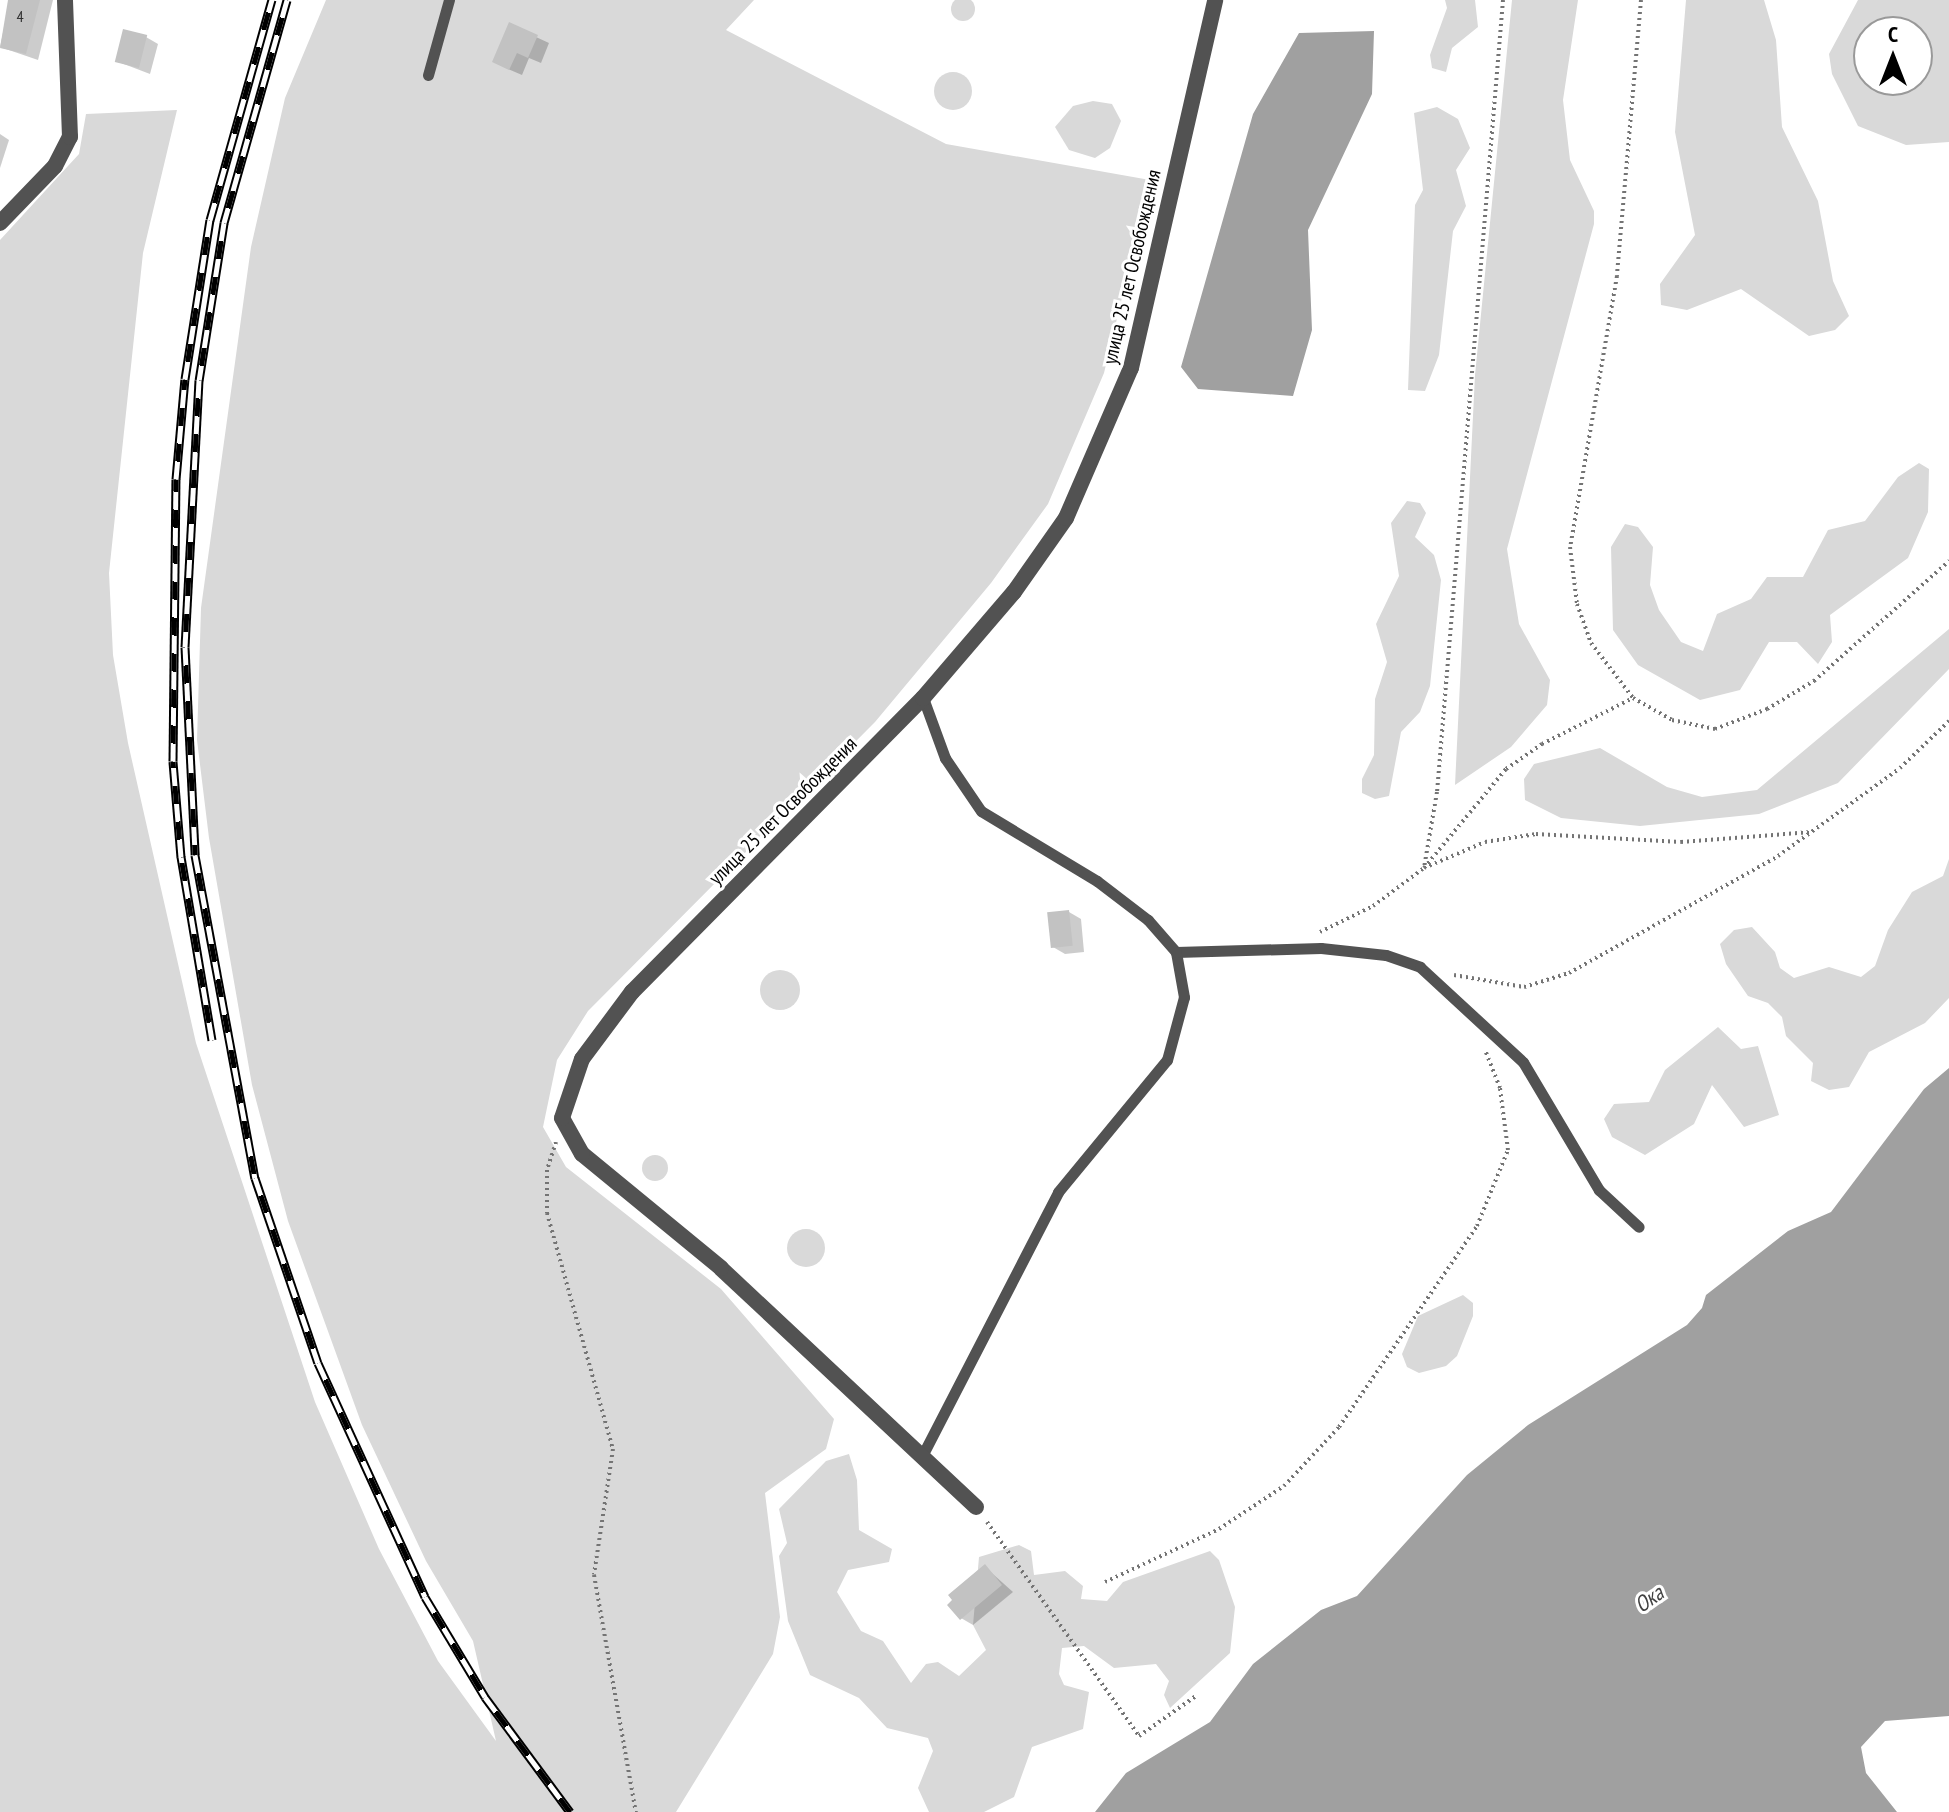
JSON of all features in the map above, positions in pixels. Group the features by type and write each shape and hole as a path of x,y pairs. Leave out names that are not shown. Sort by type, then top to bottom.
{"street":[{"path":"0,223 55,166 70,137 65,0"},
{"name":"улица 25 лет Освобождения","path":"562,1118 582,1059 632,992 923,698 1014,592 1066,518 1131,368 1215,0"},
{"path":"562,1118 582,1154 721,1268 976,1507"}],"lane":[{"path":"428,75 449,0"},
{"path":"922,1456 1058,1192 1167,1060 1184,997 1176,952 1148,920 1097,881 981,811 945,758 923,698"},
{"path":"1176,952 1321,948 1386,955 1420,967 1523,1062 1599,1190 1639,1227"}],"path":[{"path":"1424,868 1437,792 1503,0"},
{"path":"1641,0 1617,276 1570,547 1577,604 1591,643 1633,698 1672,720 1715,729 1767,709 1814,681 1949,561"},
{"path":"1424,868 1506,769 1542,744 1633,698"},
{"path":"1420,967 1524,987 1569,973 1778,856 1900,768 1949,721"},
{"path":"1316,934 1373,906 1424,868 1485,842 1536,834 1681,842 1812,832"},
{"path":"1105,1582 1219,1529 1284,1486 1339,1427 1477,1226 1508,1150 1500,1088 1470,1012"},
{"path":"562,1118 547,1170 547,1213 613,1449 594,1575 636,1812"},
{"path":"976,1507 1139,1736 1196,1696"}],"shaded area":[{"path":"963,-3 974,4 975,9 968,20 963,21 952,14 951,9 958,-2"},
{"path":"326,0 754,0 726,30 946,144 1150,180 1104,373 1048,504 991,583 875,722 588,1011 557,1060 543,1127 566,1167 721,1289 834,1419 826,1449 765,1493 780,1617 773,1654 676,1812 0,1812 0,240 79,154 86,114 177,110 143,253 109,573 113,655 128,743 196,1043 315,1402 379,1549 438,1661 496,1741 473,1641 426,1561 362,1425 288,1221 252,1085 209,838 197,740 201,608 251,247 285,98"},
{"path":"1445,0 1475,0 1478,27 1452,48 1446,72 1432,68 1430,55 1447,8"},
{"path":"1512,0 1578,0 1563,100 1570,160 1594,211 1594,224 1507,549 1519,624 1550,680 1547,705 1511,747 1455,785 1475,375"},
{"path":"1686,0 1764,0 1776,40 1782,127 1818,201 1833,281 1849,316 1835,330 1809,336 1741,289 1687,310 1661,305 1660,284 1695,235 1675,132"},
{"path":"1858,0 1949,0 1949,142 1906,145 1858,126 1832,74 1829,54"},
{"path":"953,72 966,78 972,91 966,104 953,110 940,104 934,91 940,78"},
{"path":"1093,101 1112,104 1121,121 1110,148 1095,158 1069,150 1055,127 1073,106"},
{"path":"1437,107 1458,119 1470,148 1456,170 1466,206 1453,231 1439,355 1425,391 1408,390 1415,205 1423,190 1414,113"},
{"path":"1919,463 1929,469 1928,512 1908,558 1830,615 1832,642 1818,664 1797,642 1769,642 1740,690 1700,700 1638,665 1613,630 1611,547 1625,524 1638,527 1653,547 1650,585 1659,610 1681,642 1703,651 1717,614 1751,599 1767,577 1803,577 1828,530 1865,521 1898,477"},
{"path":"1407,501 1420,503 1426,513 1415,537 1434,555 1441,580 1430,686 1420,712 1401,732 1389,796 1375,799 1362,793 1362,779 1374,755 1375,699 1387,662 1376,624 1399,576 1391,523"},
{"path":"1949,629 1949,669 1838,783 1759,814 1640,826 1561,818 1525,800 1524,779 1534,764 1600,748 1667,787 1702,797 1757,790"},
{"path":"1949,859 1949,998 1925,1023 1869,1052 1849,1087 1829,1090 1811,1081 1813,1063 1786,1036 1782,1017 1768,1003 1748,996 1726,964 1720,944 1734,930 1752,927 1775,952 1780,968 1794,978 1829,967 1861,977 1875,966 1888,930 1912,892 1943,876"},
{"path":"780,970 794,976 800,990 794,1004 780,1010 766,1004 760,990 766,976"},
{"path":"1718,1027 1741,1049 1758,1046 1779,1115 1744,1127 1712,1085 1694,1124 1645,1155 1612,1137 1604,1119 1614,1104 1649,1102 1665,1070"},
{"path":"655,1155 664,1159 668,1168 664,1177 655,1181 646,1177 642,1168 646,1159"},
{"path":"806,1229 819,1235 825,1248 819,1261 806,1267 793,1261 787,1248 793,1235"},
{"path":"1463,1295 1473,1303 1473,1316 1457,1356 1446,1366 1419,1373 1407,1367 1402,1354 1418,1316"},
{"path":"849,1454 857,1480 859,1530 892,1549 889,1562 848,1570 837,1592 861,1631 883,1641 911,1683 926,1664 938,1662 959,1676 986,1650 973,1625 979,1557 1019,1545 1031,1551 1034,1575 1065,1571 1083,1586 1081,1599 1107,1601 1123,1582 1210,1551 1219,1560 1235,1607 1230,1653 1170,1708 1164,1695 1169,1681 1156,1664 1114,1668 1084,1646 1062,1648 1059,1674 1064,1685 1089,1692 1083,1729 1032,1747 1014,1797 984,1812 929,1812 918,1788 933,1751 928,1738 887,1728 859,1698 810,1675 788,1621 779,1556 787,1543 779,1509 826,1461"}],"water":[{"path":"1374,31 1372,94 1308,230 1312,330 1293,396 1198,389 1181,367 1253,114 1299,33"},
{"name":"Ока","path":"1949,1068 1949,1716 1885,1721 1861,1747 1866,1773 1897,1812 1095,1812 1126,1773 1210,1722 1253,1664 1321,1610 1357,1596 1467,1475 1528,1425 1687,1325 1702,1308 1706,1295 1788,1231 1831,1212 1924,1089"}],"building":[{"path":"8,0 40,0 26,54 0,48"},
{"path":"509,22 538,35 528,58 517,53 509,70 492,62"},
{"path":"123,29 147,35 139,68 115,62"},
{"path":"1069,910 1073,946 1051,948 1047,912"},
{"path":"985,1564 1002,1585 960,1620 947,1605 952,1600 948,1595"}],"railway":[{"path":"212,1040 181,857 173,761 176,479 185,379 210,220 272,0"},
{"path":"287,0 224,223 199,380 185,647 195,855 255,1178 318,1363 425,1597 485,1697 570,1812"}]}
